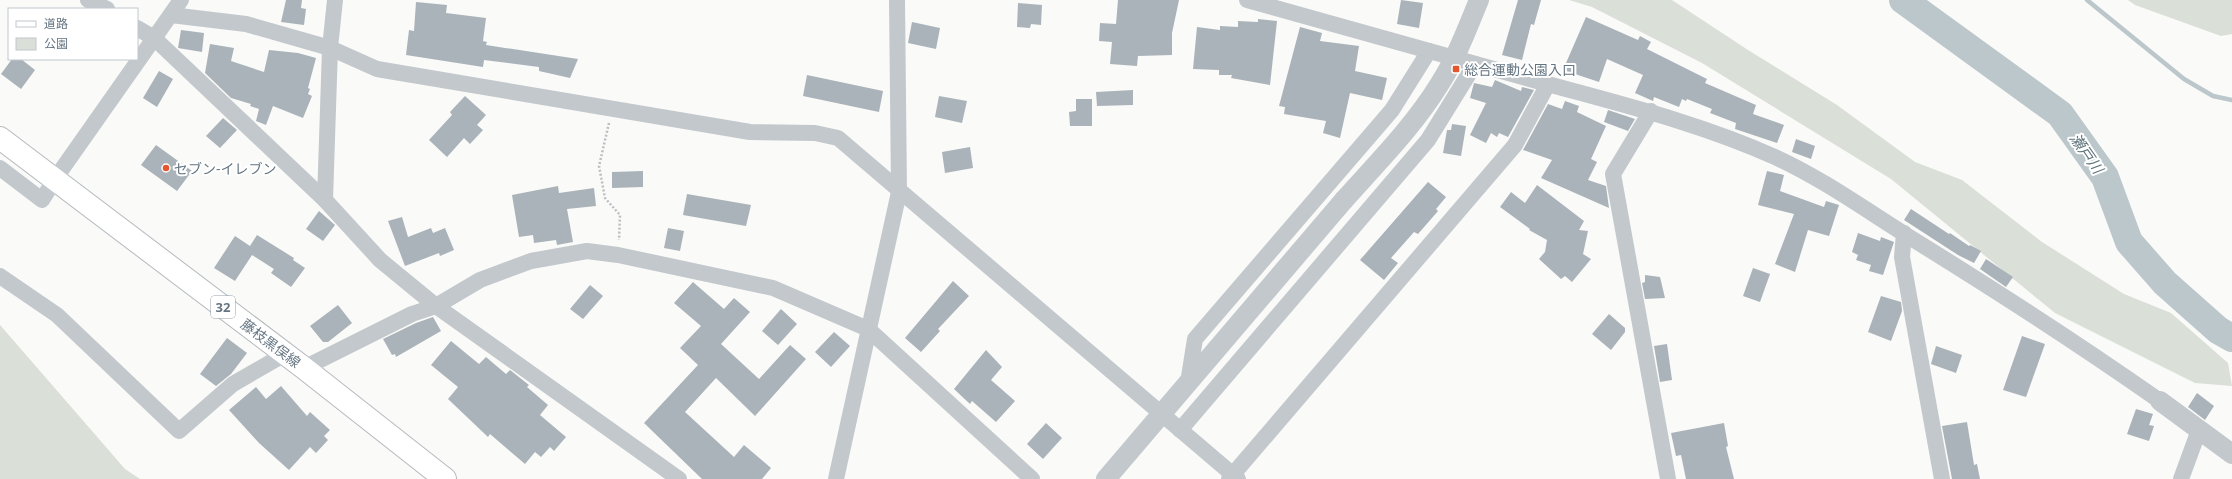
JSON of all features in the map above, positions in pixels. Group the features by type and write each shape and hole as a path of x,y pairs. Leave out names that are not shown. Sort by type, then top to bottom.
{"main road":[{"name":"藤枝黒俣線","path":"0,138 304,368 445,479"}],"street":[{"path":"88,0 105,8"},
{"path":"0,168 42,200 54,179 181,0"},
{"path":"324,200 330,48 335,0"},
{"path":"836,479 899,192 896,0"},
{"path":"1247,0 1475,64 1651,111 1712,131 1798,168 1904,233 2095,356 2160,401 2232,454"},
{"path":"1106,479 1344,200 1409,127 1439,86 1452,63 1479,0"},
{"path":"171,15 246,24 330,48 377,69 750,132 815,133 838,138 899,192 1162,414 1233,478 1516,145 1548,84"},
{"path":"138,29 154,38 324,200 380,260 436,306 679,479"},
{"path":"1188,383 1195,339 1392,110 1430,51"},
{"path":"1180,430 1428,140 1475,64"},
{"path":"1651,111 1613,174 1668,479"},
{"path":"1904,233 1902,257 1942,479"},
{"path":"304,368 412,314 436,306 480,280 531,261 587,251 618,255 773,288 868,329 1032,479"},
{"path":"0,276 57,315 179,431 233,384 285,354"},
{"path":"2181,479 2199,430"}],"path":[{"path":"612,109 599,166 605,198 620,215 618,255"}],"green space":[{"path":"1569,0 1672,0 1748,50 1837,105 1915,162 1962,180 2042,242 2124,294 2171,313 2228,363 2232,386 2195,383 2055,313 1891,179 1702,63 1592,7"},
{"path":"2128,0 2232,0 2232,34 2221,36 2135,5"},
{"path":"0,325 125,469 140,479 0,479"}],"building":[{"path":"286,0 302,0 301,8 306,9 304,25 281,22"},
{"path":"1118,0 1179,0 1172,33 1172,55 1138,56 1137,66 1110,64 1112,42 1099,41 1100,23 1116,24"},
{"path":"1401,0 1423,3 1419,28 1397,24"},
{"path":"1518,0 1541,0 1534,25 1531,24 1522,60 1502,55"},
{"path":"416,2 447,5 446,13 486,18 483,41 487,42 486,45 578,59 570,78 539,71 539,67 484,60 483,67 406,55 409,30 414,31"},
{"path":"1018,3 1042,5 1041,25 1031,24 1030,28 1017,27"},
{"path":"1586,17 1638,40 1640,36 1651,42 1647,49 1707,79 1705,83 1756,105 1753,114 1784,125 1777,143 1735,129 1736,123 1710,113 1712,109 1687,99 1686,101 1682,99 1679,107 1654,97 1653,101 1635,93 1643,75 1607,59 1599,82 1563,70"},
{"path":"1258,19 1277,21 1270,85 1231,78 1232,75 1219,75 1219,70 1193,69 1197,27 1220,30 1220,26 1238,27 1238,21 1258,22"},
{"path":"912,22 940,28 936,49 908,43"},
{"path":"1300,27 1322,33 1320,41 1359,46 1355,71 1387,78 1382,100 1350,93 1340,138 1323,133 1326,121 1284,114 1285,107 1279,106"},
{"path":"181,30 204,33 202,52 178,48"},
{"path":"210,44 234,48 231,61 264,72 269,50 298,53 316,58 308,88 310,89 308,94 312,96 303,118 273,106 266,125 256,121 259,109 250,106 251,104 231,98 205,73"},
{"path":"11,60 22,60 35,70 21,89 1,74"},
{"path":"159,71 173,79 157,107 143,98"},
{"path":"807,75 883,91 879,112 803,96"},
{"path":"1495,80 1521,91 1522,87 1534,90 1508,137 1499,133 1497,137 1491,133 1486,143 1470,135 1486,103 1470,98 1474,83 1492,87"},
{"path":"1133,90 1133,105 1097,106 1096,92"},
{"path":"465,96 486,115 477,125 483,130 470,144 464,138 447,157 429,140 452,115 450,112"},
{"path":"939,96 967,101 962,123 935,117"},
{"path":"1076,99 1092,99 1092,126 1070,126 1069,112 1076,111"},
{"path":"1565,101 1579,106 1577,112 1606,126 1591,159 1597,162 1588,180 1606,186 1609,208 1541,178 1552,160 1523,150 1548,104 1562,109"},
{"path":"1608,110 1635,119 1628,131 1604,122"},
{"path":"223,118 237,130 220,148 206,136"},
{"path":"1452,124 1466,126 1461,156 1443,153 1447,130 1451,130"},
{"path":"1796,139 1815,146 1811,159 1792,152"},
{"path":"156,145 192,171 177,191 141,165"},
{"path":"970,147 973,168 945,173 942,152"},
{"path":"643,171 643,187 612,188 612,172"},
{"path":"1767,171 1784,175 1780,191 1824,207 1826,201 1839,205 1829,236 1808,230 1795,272 1775,264 1794,214 1758,205"},
{"path":"1428,182 1446,197 1436,209 1438,211 1418,234 1414,232 1391,258 1398,263 1384,280 1360,260"},
{"path":"1537,185 1584,221 1579,230 1588,231 1583,254 1591,259 1572,282 1565,276 1561,279 1539,259 1545,252 1547,240 1529,230 1530,229 1500,207 1511,192 1525,203"},
{"path":"558,186 559,193 594,188 596,206 567,209 573,242 557,245 556,240 534,243 533,235 519,237 512,195"},
{"path":"687,194 751,205 746,226 683,215"},
{"path":"1911,209 1969,246 1970,245 1981,251 1974,263 1958,255 1904,220"},
{"path":"319,211 335,225 323,241 306,229"},
{"path":"402,217 408,237 431,228 433,233 445,228 454,250 440,256 439,253 405,266 388,221"},
{"path":"668,228 684,231 680,251 664,248"},
{"path":"1858,233 1880,241 1881,237 1894,242 1883,275 1869,271 1871,265 1856,260 1858,255 1852,252"},
{"path":"257,235 294,258 293,260 305,268 291,287 271,273 274,269 252,255 235,281 214,268 235,236 250,246"},
{"path":"1986,259 2013,277 2006,287 1980,269"},
{"path":"1753,268 1770,274 1760,302 1743,296"},
{"path":"1645,275 1660,277 1665,298 1645,299 1642,283 1645,282"},
{"path":"953,281 969,296 938,329 940,331 921,352 905,338"},
{"path":"693,282 724,309 734,298 750,312 721,344 759,379 790,345 806,359 755,416 716,378 685,412 734,457 744,445 771,468 762,479 702,479 644,423 698,365 680,348 701,326 674,303"},
{"path":"590,285 603,296 583,319 570,309"},
{"path":"1881,296 1901,302 1902,311 1891,341 1868,332"},
{"path":"338,305 352,323 328,342 323,342 310,326"},
{"path":"781,309 797,324 778,345 762,331"},
{"path":"1609,314 1625,328 1625,332 1611,350 1592,334"},
{"path":"433,317 441,331 396,357 395,354 392,355 383,339 416,323"},
{"path":"834,332 850,346 831,367 815,352"},
{"path":"2022,336 2045,344 2026,397 2003,390"},
{"path":"227,338 247,353 231,374 216,386 200,374"},
{"path":"451,341 479,364 486,357 506,374 510,370 529,385 527,387 548,405 540,415 566,437 554,451 550,447 541,457 535,452 525,464 490,434 488,437 448,399 458,387 431,365"},
{"path":"1667,344 1672,380 1660,382 1654,346"},
{"path":"1936,346 1962,355 1956,373 1931,364"},
{"path":"986,350 1002,367 991,380 1015,401 996,422 972,401 970,404 954,389"},
{"path":"281,386 307,416 310,412 330,430 324,436 328,440 316,453 310,447 289,470 259,443 229,410 256,387 266,399"},
{"path":"2197,393 2214,406 2205,420 2188,407"},
{"path":"2136,409 2153,414 2149,425 2154,426 2149,441 2127,434"},
{"path":"1967,422 1974,465 1977,464 1980,479 1952,479 1942,426"},
{"path":"1046,423 1062,438 1043,459 1027,444"},
{"path":"1724,423 1728,446 1726,447 1734,479 1686,479 1681,455 1676,456 1671,433"}],"waterway":[{"name":"瀬戸川","path":"1903,0 2060,114 2105,177 2129,242 2165,283 2218,330 2232,338"},
{"path":"2087,0 2184,79 2213,96 2232,100"}],"place":[{"name":"総合運動公園入口","path":"1456,69"},
{"name":"セブン-イレブン","path":"166,168"}]}
